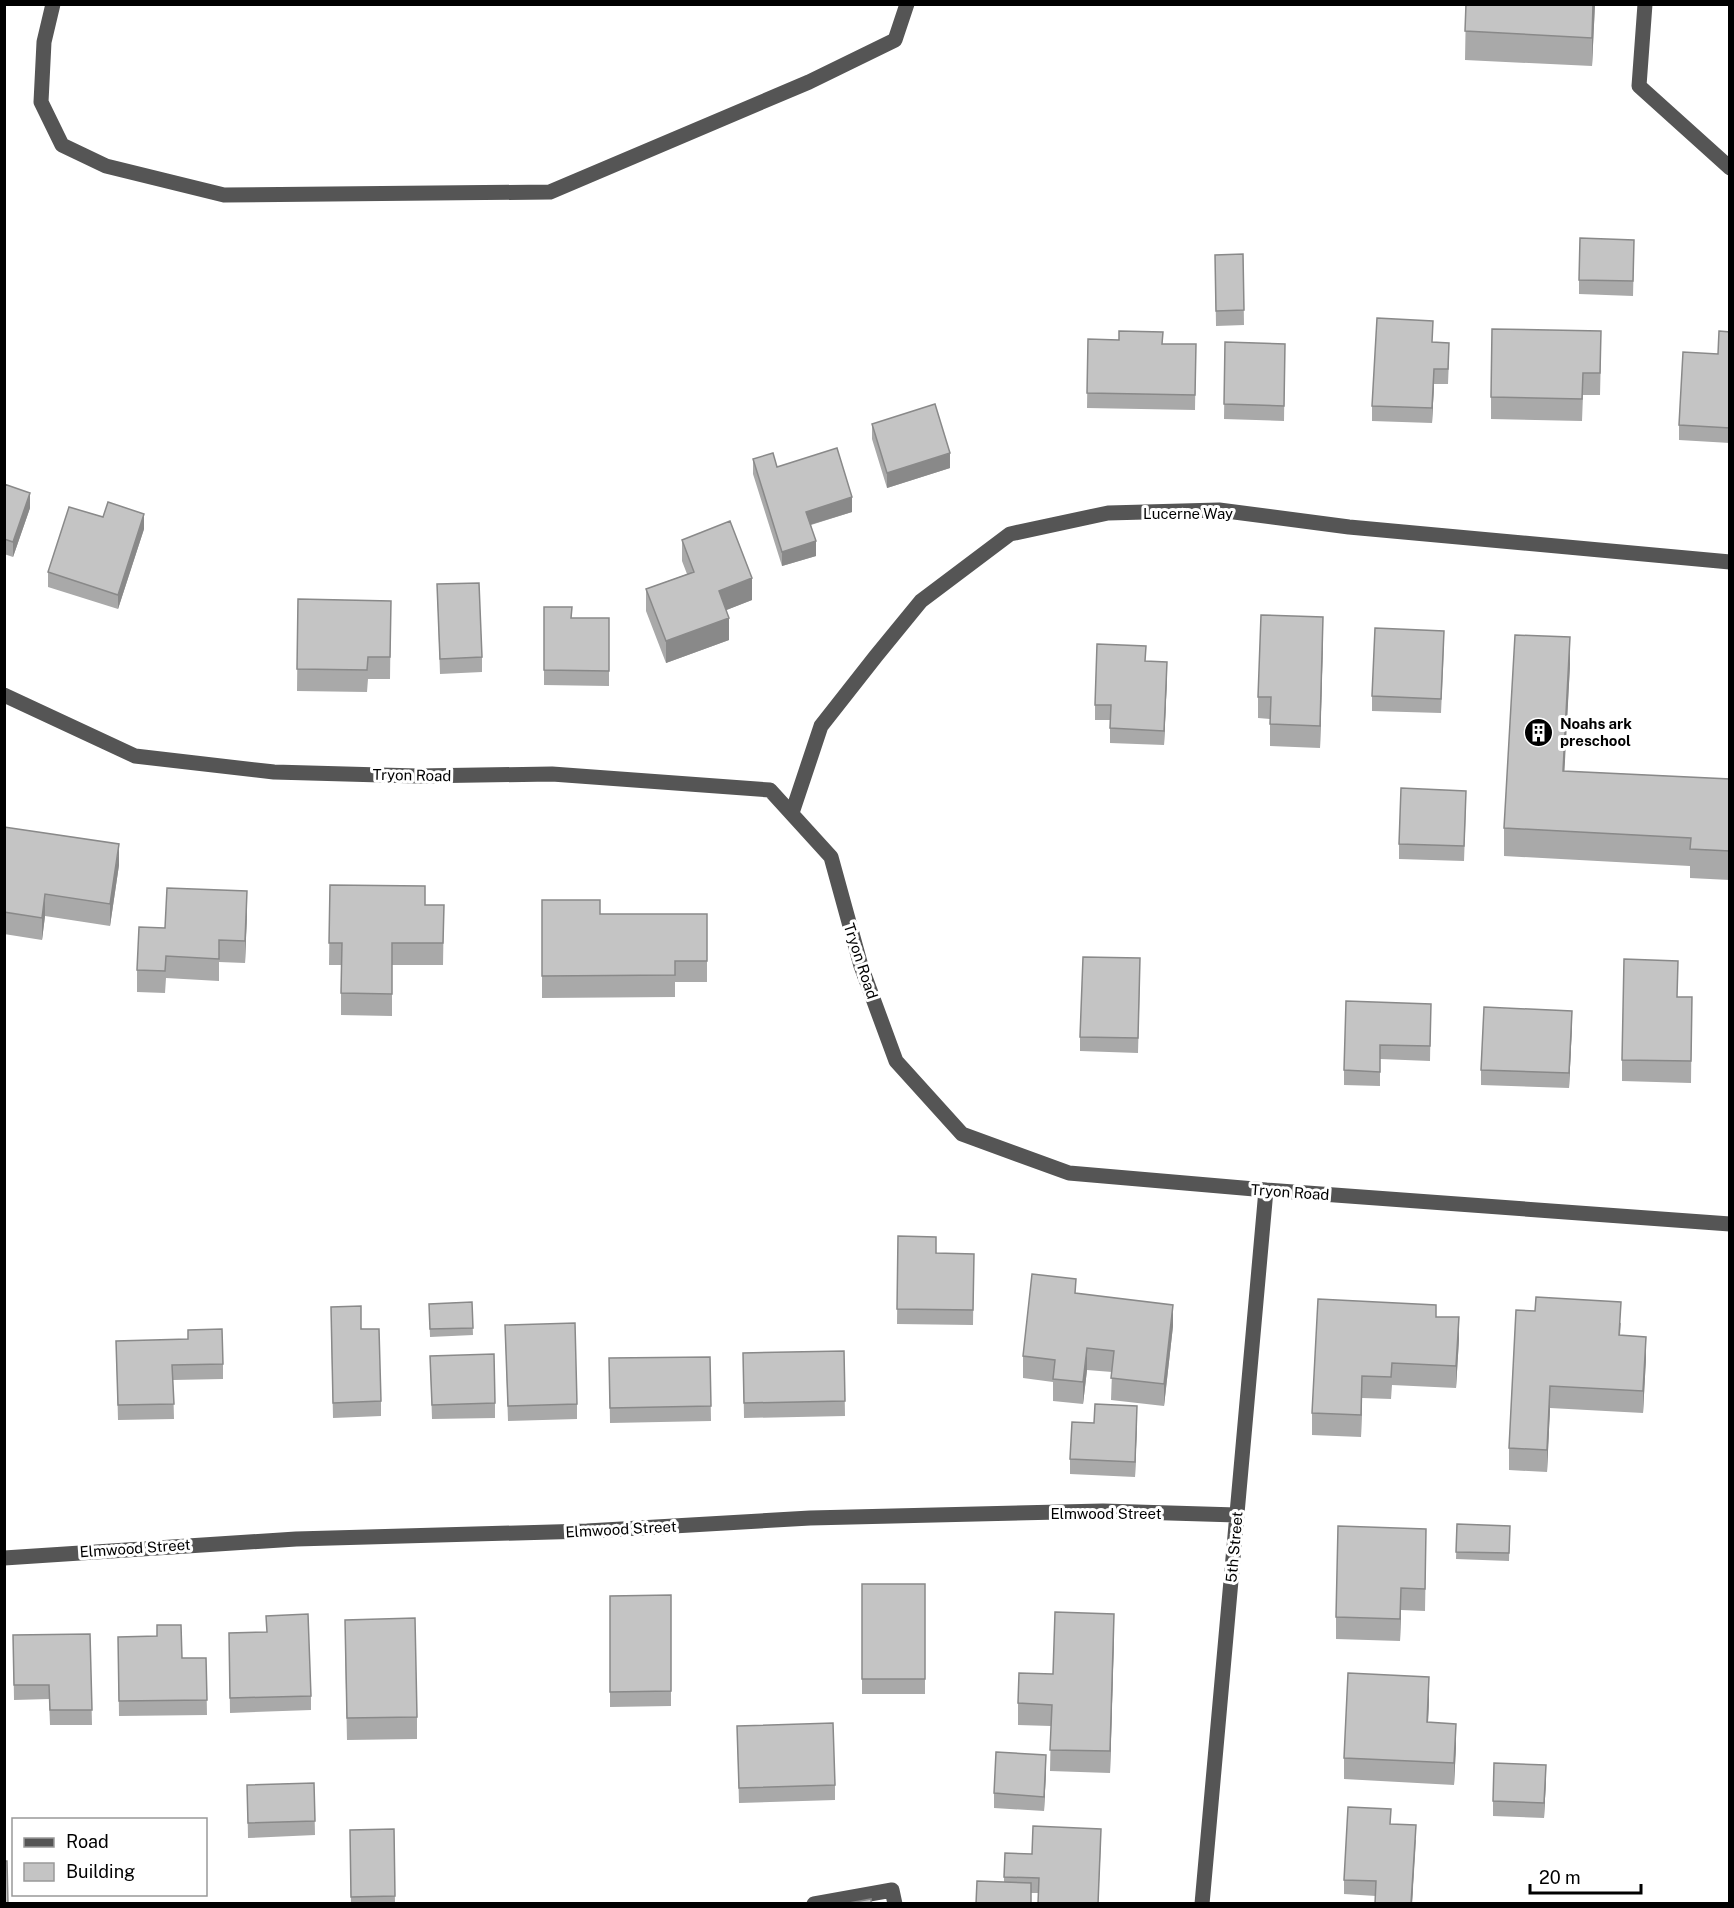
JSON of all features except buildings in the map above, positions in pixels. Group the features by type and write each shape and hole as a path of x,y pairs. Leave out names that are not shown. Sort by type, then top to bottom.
{"street":[{"path":"53,4 44,42 41,102 62,145 106,166 224,195 550,192 809,82 895,40 907,4"},
{"path":"1645,4 1639,86 1730,168"},
{"name":"Lucerne Way","path":"792,813 822,726 876,656 921,601 1010,534 1108,513 1219,510 1349,527 1730,562"},
{"name":"Tryon Road","path":"4,695 135,756 274,772 417,776 552,774 770,790 831,857 861,966 896,1061 962,1134 1069,1173 1730,1224"},
{"name":"5th Street","path":"1202,1904 1266,1190"},
{"name":"Elmwood Street","path":"4,1558 296,1539 554,1533 810,1518 1103,1511 1237,1515"},
{"path":"814,1904 892,1890 894,1904"}],"place":[{"name":"Noahs ark preschool","path":"1539,732"}]}
